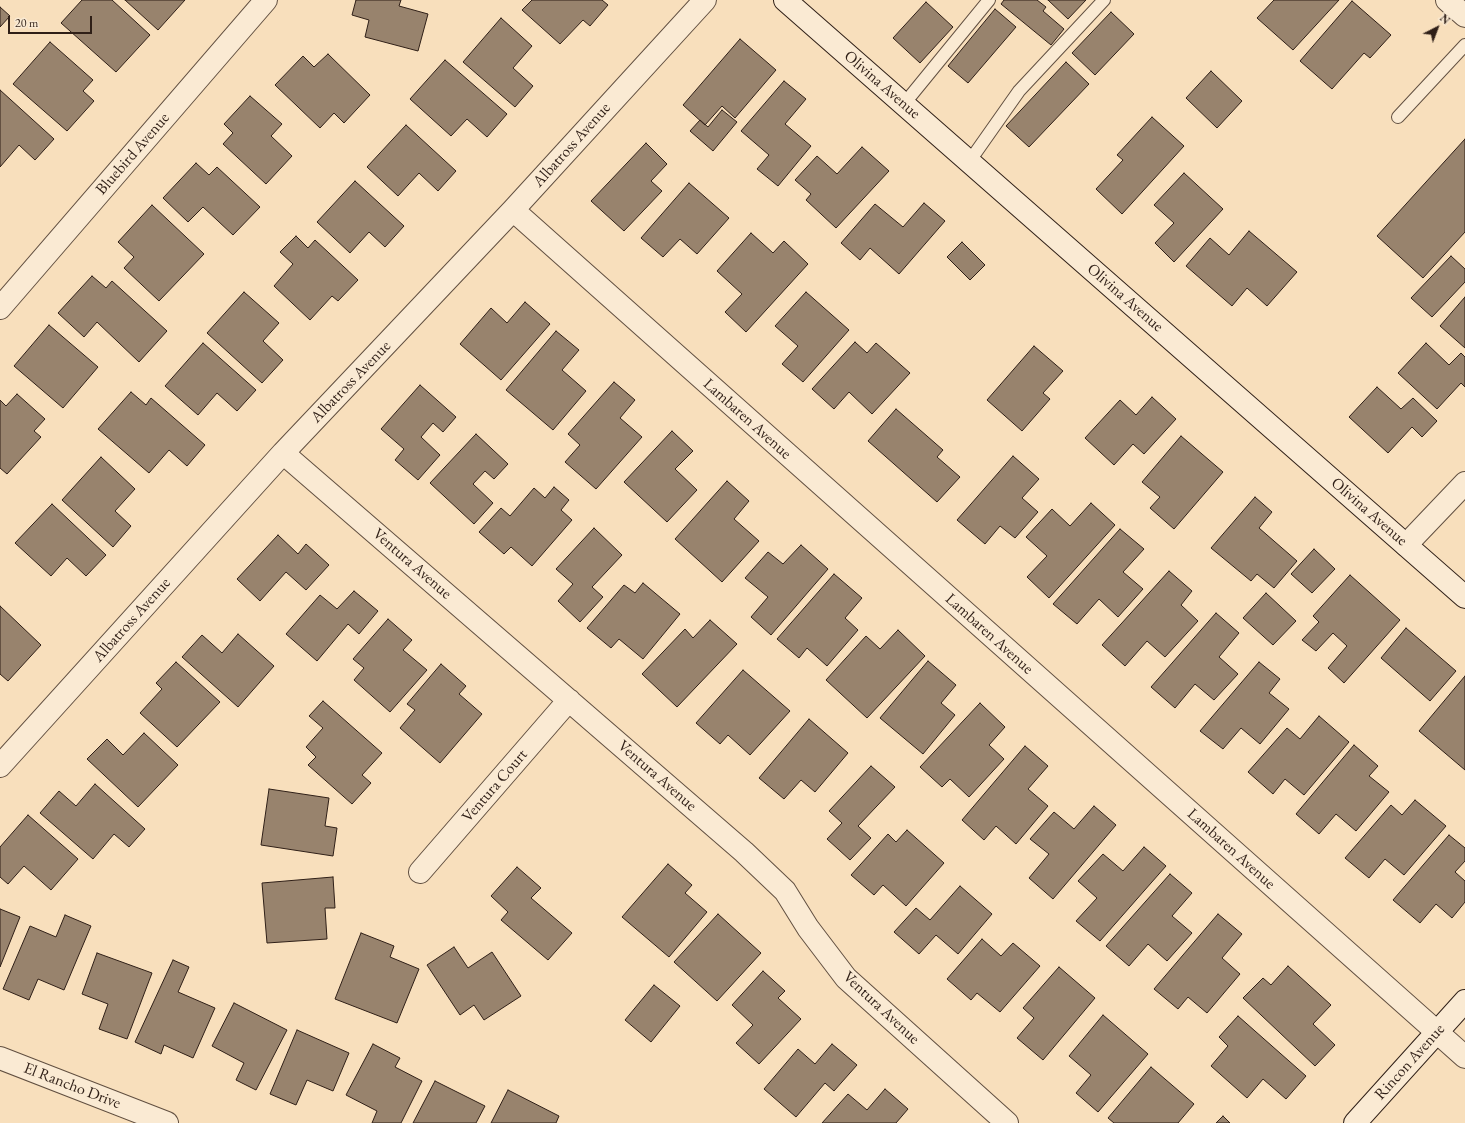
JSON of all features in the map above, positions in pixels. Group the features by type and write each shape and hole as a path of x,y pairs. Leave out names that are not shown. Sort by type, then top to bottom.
{"street":[{"name":"Bluebird Avenue","path":"0,308 266,0"},
{"name":"Albatross Avenue","path":"0,766 283,453 513,210 705,0"},
{"name":"Olivina Avenue","path":"785,0 1465,597"},
{"path":"1447,0 1465,16"},
{"name":"Lambaren Avenue","path":"513,210 1465,1057"},
{"name":"Ventura Avenue","path":"283,453 744,852 785,891 808,928 846,978 1006,1123"},
{"path":"1406,545 1465,483"},
{"name":"Ventura Court","path":"420,872 569,700"},
{"name":"Rincon Avenue","path":"1355,1123 1465,1001"},
{"name":"El Rancho Drive","path":"0,1058 166,1123"}],"lane":[{"path":"904,104 989,0"},
{"path":"970,162 1019,92 1104,0"},
{"path":"1398,117 1465,45"}],"building":[{"path":"82,0 112,0 150,35 116,72 61,23"},
{"path":"125,0 185,0 158,30"},
{"path":"356,0 401,0 399,6 428,14 418,51 365,37 369,20 352,15"},
{"path":"532,0 602,0 608,5 590,26 583,20 560,44 522,10"},
{"path":"1004,0 1037,0 1046,7 1043,11 1064,29 1051,45 1001,4"},
{"path":"1048,0 1086,0 1068,19"},
{"path":"1274,0 1339,0 1293,50 1257,18"},
{"path":"1352,1 1391,35 1370,58 1364,53 1332,89 1300,61"},
{"path":"926,2 953,27 920,63 893,38"},
{"path":"0,7 10,16 0,27"},
{"path":"995,9 1016,27 968,83 948,66"},
{"path":"1111,12 1134,34 1095,75 1072,53"},
{"path":"501,18 532,46 513,68 533,86 515,107 463,62"},
{"path":"740,39 776,70 735,118 722,106 705,125 683,105"},
{"path":"50,42 93,80 83,91 94,101 67,131 13,84"},
{"path":"328,54 370,95 344,123 334,113 320,128 275,85 303,56 314,67"},
{"path":"445,60 507,114 487,137 467,119 451,136 410,99"},
{"path":"1066,62 1089,84 1029,147 1006,126"},
{"path":"1211,71 1242,101 1217,128 1186,98"},
{"path":"784,81 806,99 785,124 811,146 778,186 757,169 769,155 741,131"},
{"path":"0,90 54,139 35,160 19,145 0,167"},
{"path":"250,96 282,124 271,136 292,156 266,184 223,144 233,133 224,124"},
{"path":"722,110 737,122 713,151 690,131 700,120 708,127"},
{"path":"1152,117 1184,146 1122,214 1096,189 1123,160 1117,155"},
{"path":"406,125 456,171 438,191 419,173 398,196 367,167"},
{"path":"1465,139 1465,232 1423,278 1377,236"},
{"path":"646,143 667,164 651,181 662,191 624,231 591,201"},
{"path":"862,147 889,171 836,228 806,200 811,194 795,180 817,156 837,174"},
{"path":"196,163 209,175 217,167 260,207 233,235 203,207 188,222 163,198"},
{"path":"1184,173 1223,209 1174,262 1155,243 1174,223 1154,205"},
{"path":"355,181 404,226 385,247 369,232 350,253 317,222"},
{"path":"689,183 729,218 697,254 680,239 663,257 641,238"},
{"path":"924,203 945,221 899,274 870,248 860,260 841,243 875,204 903,227"},
{"path":"152,205 204,254 159,301 124,268 134,257 118,242"},
{"path":"1249,231 1297,272 1267,306 1247,288 1232,306 1186,266 1210,238 1229,255"},
{"path":"751,233 773,253 784,241 808,264 746,332 725,312 742,294 717,271"},
{"path":"296,236 308,248 315,240 358,280 338,301 332,296 310,320 274,286 293,264 280,252"},
{"path":"962,242 985,265 970,280 947,257"},
{"path":"1451,256 1465,269 1465,282 1432,317 1411,298"},
{"path":"92,276 106,288 112,281 167,331 139,362 97,322 84,337 58,313"},
{"path":"244,292 279,323 263,341 283,360 262,383 207,333"},
{"path":"806,292 849,330 803,382 782,364 798,346 775,326"},
{"path":"1465,297 1465,348 1440,326"},
{"path":"525,302 550,324 501,380 460,344 491,308 507,323"},
{"path":"49,325 98,367 63,408 14,366"},
{"path":"556,331 579,350 562,370 586,391 553,430 506,390"},
{"path":"855,342 867,353 876,343 910,373 872,414 849,392 834,409 812,389"},
{"path":"203,343 256,390 237,411 217,393 198,415 165,386"},
{"path":"1426,343 1449,365 1461,353 1465,357 1465,387 1461,383 1437,409 1398,373"},
{"path":"1034,346 1063,371 1043,393 1050,399 1022,431 987,400"},
{"path":"614,382 635,400 620,418 642,437 596,489 565,462 580,445 568,434"},
{"path":"420,385 456,417 443,432 433,423 421,437 440,455 418,480 395,460 404,449 381,429"},
{"path":"1377,387 1401,409 1413,398 1437,421 1422,437 1412,427 1388,453 1349,417"},
{"path":"131,392 146,405 151,398 205,445 187,466 169,450 149,473 98,429"},
{"path":"17,394 45,419 34,431 41,437 7,474 0,468 0,400 6,406"},
{"path":"1152,397 1176,419 1144,454 1133,444 1114,465 1085,438 1120,400 1136,415"},
{"path":"896,409 943,450 937,457 960,477 937,502 868,441"},
{"path":"672,431 693,451 675,469 697,490 667,522 624,482"},
{"path":"476,434 508,464 494,479 485,471 473,484 493,503 474,524 430,483"},
{"path":"1181,436 1223,472 1174,529 1150,508 1160,497 1142,482"},
{"path":"1013,456 1039,479 1022,498 1038,512 1015,538 1000,526 985,544 957,520"},
{"path":"101,457 135,489 115,511 131,526 113,547 62,500"},
{"path":"727,481 749,501 734,519 759,541 722,582 675,539"},
{"path":"554,487 569,500 561,510 572,520 532,566 511,547 504,554 479,532 501,508 510,516 534,488 545,498"},
{"path":"1255,497 1272,512 1259,528 1297,561 1274,588 1257,574 1251,581 1211,548"},
{"path":"1091,503 1115,525 1049,598 1027,577 1047,556 1026,537 1052,509 1070,526"},
{"path":"52,504 106,555 86,576 67,558 51,576 15,543"},
{"path":"594,528 622,555 592,587 603,597 580,622 558,601 573,584 556,569"},
{"path":"1120,529 1144,549 1123,572 1143,589 1118,617 1099,599 1077,624 1053,604"},
{"path":"278,535 298,554 306,544 329,565 306,590 286,572 260,601 237,579"},
{"path":"801,545 828,569 771,635 751,617 768,597 745,578 768,552 783,564"},
{"path":"1314,549 1335,569 1312,593 1291,574"},
{"path":"1169,571 1192,591 1181,605 1198,621 1165,657 1147,641 1125,666 1102,645"},
{"path":"834,574 862,598 845,618 858,630 827,666 807,648 799,658 777,639"},
{"path":"1350,575 1400,620 1344,683 1328,668 1347,646 1333,633 1316,651 1302,640 1319,622 1313,616"},
{"path":"643,583 680,614 643,659 619,639 611,648 587,628 624,585 635,593"},
{"path":"354,591 378,611 359,634 348,624 317,661 286,634 320,595 337,609"},
{"path":"1266,593 1296,621 1273,645 1243,618"},
{"path":"0,606 41,645 8,681 0,674"},
{"path":"1216,613 1239,633 1219,657 1238,674 1214,700 1195,684 1175,708 1151,687"},
{"path":"388,619 412,640 403,650 427,670 390,712 354,680 364,668 353,659"},
{"path":"710,620 737,644 677,707 642,674 685,629 693,638"},
{"path":"1406,628 1456,671 1430,701 1381,658"},
{"path":"898,630 925,656 867,718 826,680 866,636 880,649"},
{"path":"238,634 274,666 238,707 182,657 202,635 222,653"},
{"path":"928,661 956,685 941,703 955,715 923,754 880,718"},
{"path":"176,662 220,702 177,747 140,713 162,689 156,683"},
{"path":"1259,662 1280,679 1269,693 1289,709 1260,744 1241,728 1223,749 1200,731"},
{"path":"441,664 466,686 459,694 482,714 440,763 400,728 415,710 407,704"},
{"path":"743,670 790,711 750,755 728,735 720,744 696,723"},
{"path":"1465,676 1465,770 1419,731"},
{"path":"323,701 382,753 362,775 371,783 352,804 308,765 316,757 306,747 323,728 309,716"},
{"path":"980,703 1005,727 989,745 1004,759 969,797 950,779 942,787 920,767"},
{"path":"1319,716 1349,742 1304,795 1285,779 1273,794 1248,772 1287,728 1300,739"},
{"path":"809,719 848,753 815,792 801,780 784,799 759,778"},
{"path":"144,733 178,765 138,807 87,759 107,739 123,755"},
{"path":"1354,745 1378,766 1369,776 1389,792 1356,831 1336,814 1319,834 1296,814"},
{"path":"1025,746 1048,766 1028,789 1048,806 1016,844 996,826 984,840 962,820"},
{"path":"871,766 895,787 858,826 871,838 850,860 827,839 842,823 829,811"},
{"path":"95,784 145,829 129,847 114,834 93,859 40,813 59,791 76,806"},
{"path":"269,789 329,798 325,826 337,828 333,856 261,845"},
{"path":"1415,800 1446,826 1404,875 1385,859 1369,878 1345,858 1391,805 1402,815"},
{"path":"1094,806 1116,825 1053,899 1029,878 1049,854 1030,839 1054,812 1074,829"},
{"path":"28,815 78,859 51,890 24,866 8,884 0,877 0,847"},
{"path":"907,830 944,863 906,906 883,885 874,895 851,875 888,834 896,842"},
{"path":"1449,835 1465,848 1465,861 1455,872 1465,881 1465,902 1452,918 1436,904 1420,923 1393,900"},
{"path":"1144,847 1166,866 1100,941 1076,921 1097,898 1078,881 1103,854 1123,871"},
{"path":"668,864 692,885 685,893 707,912 669,957 622,917"},
{"path":"517,867 541,888 531,898 572,933 548,960 501,920 508,912 491,896"},
{"path":"1170,874 1192,893 1172,916 1192,933 1167,961 1148,944 1129,966 1106,946"},
{"path":"333,877 335,908 325,908 327,939 267,943 262,883"},
{"path":"960,886 992,914 958,954 936,935 919,954 894,932 916,908 930,920"},
{"path":"0,909 20,917 0,967"},
{"path":"718,914 761,953 717,1001 674,962"},
{"path":"1218,914 1242,934 1222,958 1240,974 1207,1013 1188,997 1178,1009 1154,989"},
{"path":"65,915 91,926 64,990 38,979 29,1000 3,989 30,926 56,937"},
{"path":"361,933 394,946 390,957 419,969 397,1023 335,999"},
{"path":"982,939 1001,956 1013,943 1040,966 1000,1012 977,993 971,1000 947,979"},
{"path":"454,947 468,968 492,952 521,996 484,1020 474,1005 460,1015 427,965"},
{"path":"97,953 152,973 127,1039 99,1029 108,1004 82,994"},
{"path":"173,960 189,967 178,992 215,1008 193,1058 164,1045 161,1054 135,1042"},
{"path":"1288,966 1331,1005 1313,1024 1335,1045 1315,1066 1243,998 1263,978 1271,985"},
{"path":"1059,967 1095,998 1043,1060 1017,1038 1034,1018 1023,1008"},
{"path":"763,971 785,991 778,998 801,1019 759,1064 736,1043 753,1025 732,1005"},
{"path":"654,985 680,1006 651,1042 625,1020"},
{"path":"234,1003 287,1030 256,1090 236,1080 244,1063 212,1046"},
{"path":"1103,1015 1148,1054 1098,1112 1076,1093 1091,1075 1069,1056"},
{"path":"1238,1016 1306,1076 1286,1099 1263,1079 1247,1098 1211,1066 1228,1046 1219,1037"},
{"path":"297,1030 349,1053 333,1091 307,1080 296,1105 270,1094"},
{"path":"373,1044 400,1058 395,1067 422,1081 401,1123 372,1123 377,1111 346,1095"},
{"path":"832,1044 857,1065 834,1091 825,1083 796,1117 764,1089 798,1049 815,1064"},
{"path":"1151,1067 1194,1104 1178,1123 1114,1123 1108,1118"},
{"path":"435,1081 485,1106 476,1123 413,1123"},
{"path":"885,1089 908,1109 896,1123 822,1123 848,1094 867,1110"},
{"path":"508,1090 559,1116 556,1123 491,1123"},
{"path":"1223,1116 1230,1123 1216,1123"}]}
